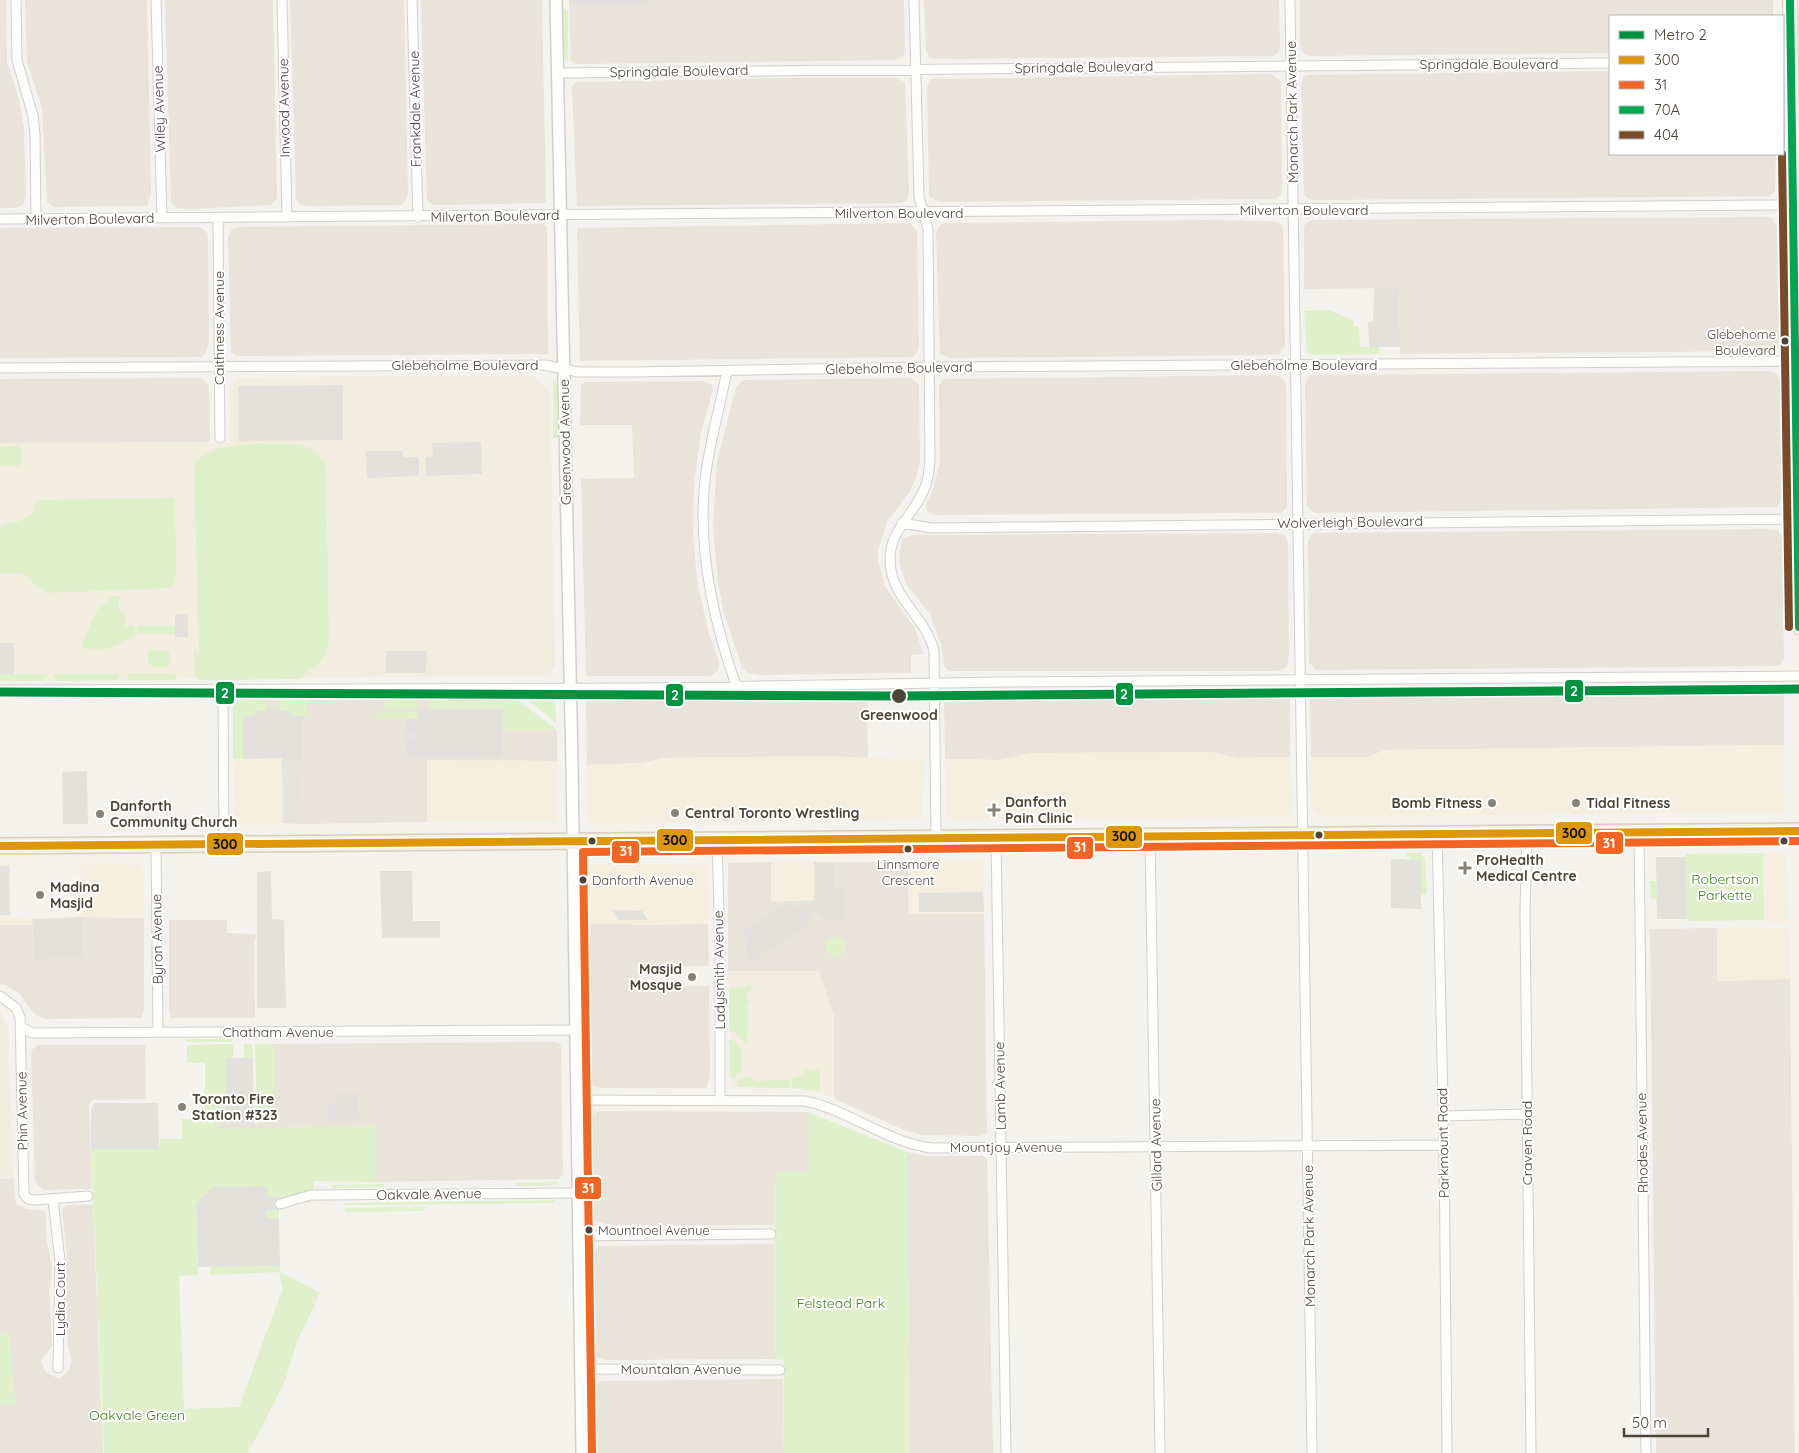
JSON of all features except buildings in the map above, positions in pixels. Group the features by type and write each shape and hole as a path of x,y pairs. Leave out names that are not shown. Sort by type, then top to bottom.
{"main road":[{"path":"1790,0 1796,206 1799,627"},
{"path":"0,846 1799,831"}],"street":[{"path":"16,0 17,60 33,116 35,134 36,220"},
{"name":"Wiley Avenue","path":"156,0 162,218"},
{"name":"Inwood Avenue","path":"282,0 287,217"},
{"name":"Frankdale Avenue","path":"412,0 418,217"},
{"name":"Greenwood Avenue","path":"556,0 573,842 582,1453"},
{"path":"914,0 919,197 928,229 928,367 931,425 928,479 922,495 895,533 892,546 891,572 903,598 919,619 931,640 934,683 936,839"},
{"name":"Monarch Park Avenue","path":"1290,0 1312,1453"},
{"name":"Springdale Boulevard","path":"557,73 916,68 1609,63"},
{"name":"Milverton Boulevard","path":"0,219 1796,206"},
{"name":"Caithness Avenue","path":"218,218 220,438"},
{"name":"Glebeholme Boulevard","path":"0,368 545,365 564,370 727,371 928,367 1295,366 1797,361"},
{"path":"727,371 706,473 703,526 708,577 720,639 736,685"},
{"name":"Wolverleigh Boulevard","path":"902,523 932,528 1297,522 1798,519"},
{"path":"0,690 570,688 1799,676"},
{"path":"222,690 224,844"},
{"name":"Rhodes Avenue","path":"1639,832 1646,1453"},
{"name":"Parkmount Road","path":"1437,834 1444,1145 1446,1453"},
{"name":"Craven Road","path":"1527,834 1525,912 1531,1453"},
{"name":"Gillard Avenue","path":"1150,837 1160,1453"},
{"name":"Lamb Avenue","path":"996,839 1006,1453"},
{"name":"Ladysmith Avenue","path":"717,841 720,947 720,1100"},
{"name":"Byron Avenue","path":"156,845 158,1032"},
{"path":"0,996 16,1008 20,1017 20,1027"},
{"name":"Chatham Avenue","path":"20,1027 32,1033 576,1030"},
{"name":"Phin Avenue","path":"20,1027 24,1194 28,1199 53,1200"},
{"name":"Mountjoy Avenue","path":"576,1100 805,1101 824,1106 901,1140 923,1147 1156,1148 1444,1145"},
{"path":"1443,1116 1527,1114"},
{"name":"Oakvale Avenue","path":"280,1204 311,1195 578,1193"},
{"path":"53,1200 88,1196"},
{"name":"Lydia Court","path":"53,1200 60,1260 58,1368"},
{"path":"579,1236 771,1234"},
{"name":"Mountalan Avenue","path":"581,1369 780,1370"}],"shaded area":[{"path":"0,0 6,0 7,62 19,100 24,128 26,196 23,205 14,208 0,208"},
{"path":"25,0 147,0 151,192 147,206 54,207 47,202 42,109 27,61"},
{"path":"165,0 273,0 277,198 271,205 191,209 176,208 171,202"},
{"path":"290,0 404,0 408,192 407,198 402,205 309,206 299,204 296,200"},
{"path":"421,0 542,0 546,201 544,203 433,205 427,200"},
{"path":"569,0 648,0 648,4 569,4"},
{"path":"648,0 904,0 904,56 895,60 576,64 571,61 569,4 648,4"},
{"path":"924,0 1279,0 1280,47 1279,52 1272,56 935,59 929,57 926,50"},
{"path":"1300,0 1773,0 1773,15 1609,15 1609,53 1309,56 1304,54 1300,46"},
{"path":"1609,71 1609,155 1776,155 1775,192 1768,196 1309,199 1304,195 1301,87 1303,77 1307,75"},
{"path":"1271,74 1280,80 1281,86 1282,187 1281,195 1275,199 939,202 929,196 927,87 931,79"},
{"path":"896,78 905,82 909,194 906,201 902,203 577,206 572,87 575,82"},
{"path":"1772,218 1777,226 1779,343 1772,351 1400,354 1399,288 1304,289 1304,228 1305,224 1312,220"},
{"path":"1272,221 1280,223 1283,227 1285,347 1278,355 949,358 940,354 936,234 940,225 945,223"},
{"path":"910,223 917,231 919,348 914,357 580,361 577,228"},
{"path":"543,224 547,227 548,354 237,356 231,352 228,237 232,229 238,227"},
{"path":"200,227 207,232 208,238 209,342 206,354 200,357 0,358 0,228"},
{"path":"1374,288 1399,288 1400,347 1369,347 1368,322 1373,321"},
{"path":"1770,371 1778,375 1780,380 1781,500 1777,507 1316,513 1309,509 1307,505 1305,387 1308,377 1312,375"},
{"path":"1276,375 1283,378 1286,385 1287,507 1281,513 933,515 927,511 926,504 932,491 940,462 939,386 944,379"},
{"path":"533,376 550,391 555,667 549,675 0,681 0,443 230,443 230,386 232,381 238,377"},
{"path":"202,378 209,385 210,442 0,443 0,379"},
{"path":"911,378 919,385 920,460 918,472 910,491 887,522 878,550 878,560 885,587 915,628 923,654 911,655 911,673 760,675 748,673 742,668 723,609 718,582 713,528 717,462 736,387 744,380"},
{"path":"704,381 712,385 713,389 701,433 694,483 693,537 698,586 709,634 719,662 718,670 710,676 586,676 581,479 634,478 632,425 580,425 581,385 585,382"},
{"path":"343,385 343,440 238,441 238,386"},
{"path":"481,442 482,474 426,476 425,457 433,456 432,443"},
{"path":"366,451 403,451 403,457 419,457 419,476 367,478"},
{"path":"1777,530 1782,537 1784,659 1779,666 1316,670 1309,662 1308,540 1313,533"},
{"path":"1277,533 1286,536 1288,543 1289,651 1287,667 1277,671 949,671 944,666 942,648 930,614 906,584 899,562 901,542 904,538 913,535"},
{"path":"175,614 188,614 188,637 175,637"},
{"path":"0,643 14,643 14,674 0,674"},
{"path":"386,651 427,651 426,673 386,673"},
{"path":"1777,686 1782,688 1784,694 1784,745 1385,750 1368,757 1311,757 1310,698 1315,690"},
{"path":"1282,691 1290,699 1290,757 1238,758 1211,752 1031,753 998,760 945,759 944,701 951,693"},
{"path":"867,693 868,759 827,756 665,758 641,763 587,765 586,701 589,698"},
{"path":"502,698 503,729 557,730 557,761 428,760 427,822 303,824 302,761 286,761 285,758 233,759 233,708 235,703 241,700"},
{"path":"417,709 503,709 502,758 406,757 406,738 414,738 414,734 406,733 406,719 417,719"},
{"path":"255,711 290,711 292,716 302,716 302,761 286,761 285,758 243,759 243,716 255,716"},
{"path":"1784,745 1785,808 1779,813 1318,816 1311,808 1311,757 1368,757 1385,750"},
{"path":"1211,752 1238,758 1290,757 1292,811 1284,817 953,820 949,819 946,813 945,759 998,760 1031,753"},
{"path":"827,756 924,760 922,816 917,819 594,824 588,817 587,765 641,763 665,758"},
{"path":"282,758 283,823 236,824 233,759"},
{"path":"282,758 286,758 286,761 302,761 303,824 283,823"},
{"path":"427,760 557,761 557,822 427,822"},
{"path":"87,771 88,824 63,824 62,772"},
{"path":"1763,853 1786,854 1788,923 1770,923 1764,920"},
{"path":"1656,857 1686,857 1687,919 1657,919"},
{"path":"1391,859 1421,860 1421,909 1391,908"},
{"path":"983,861 984,914 909,914 908,862"},
{"path":"771,862 771,901 814,900 814,862 908,862 909,914 984,914 987,1133 980,1136 923,1135 904,1130 837,1100 834,1097 819,971 728,971 728,865 729,863"},
{"path":"771,862 814,862 814,900 771,902"},
{"path":"814,862 834,863 834,887 845,887 845,918 824,920 820,914 808,912 813,921 751,962 746,953 747,940 742,932 789,901 795,909 803,904 817,901"},
{"path":"0,864 10,864 11,918 32,919 32,925 0,925"},
{"path":"81,864 141,865 143,869 144,918 82,917"},
{"path":"591,864 707,865 708,924 589,924 588,871"},
{"path":"0,866 9,866 10,915 0,915"},
{"path":"271,871 272,919 284,920 286,1008 257,1008 257,872"},
{"path":"380,871 412,871 413,921 440,921 440,938 382,938"},
{"path":"983,892 984,912 919,912 919,893"},
{"path":"612,910 642,911 648,920 618,920"},
{"path":"82,917 144,918 144,1010 142,1018 45,1019 35,1015 18,992 0,983 0,925 32,925 34,960 84,959"},
{"path":"82,917 84,959 34,960 32,919"},
{"path":"169,920 227,920 227,933 257,934 254,943 255,1018 171,1018 169,1009"},
{"path":"630,923 634,925 708,924 709,966 639,967 639,986 709,986 710,1076 706,1088 601,1088 594,1087 591,1083 589,924"},
{"path":"1715,928 1717,930 1717,981 1790,979 1795,1453 1656,1453 1650,929"},
{"path":"1715,928 1789,928 1790,979 1717,981 1717,930"},
{"path":"728,971 819,971 834,1016 834,1097 801,1088 734,1087 732,1085"},
{"path":"0,1011 8,1026 13,1178 0,1179"},
{"path":"559,1043 561,1047 563,1174 559,1179 375,1182 376,1126 219,1129 218,1123 274,1123 274,1044"},
{"path":"37,1045 145,1045 146,1099 93,1100 89,1105 92,1189 43,1190 35,1182 31,1051"},
{"path":"225,1058 253,1058 254,1123 226,1123"},
{"path":"335,1094 358,1094 359,1121 328,1122 328,1104 335,1104"},
{"path":"94,1103 158,1103 159,1149 91,1149 91,1109"},
{"path":"600,1111 808,1112 809,1172 781,1172 775,1179 774,1225 613,1225 597,1222 593,1217 591,1119 594,1113"},
{"path":"907,1152 925,1156 983,1156 987,1159 993,1453 910,1453"},
{"path":"13,1178 16,1204 26,1209 45,1211 46,1215 46,1236 52,1268 49,1292 52,1346 41,1361 45,1372 55,1377 60,1378 67,1373 72,1362 68,1346 65,1292 67,1254 62,1210 66,1205 93,1205 103,1453 0,1453 0,1405 15,1404 9,1335 0,1334 0,1179"},
{"path":"267,1186 268,1197 279,1197 279,1210 267,1210 266,1218 279,1219 280,1266 198,1267 196,1204 213,1187"},
{"path":"774,1244 775,1359 606,1360 596,1357 594,1350 593,1256 598,1246"},
{"path":"783,1379 783,1453 595,1453 595,1386 601,1381"}],"green space":[{"path":"563,10 568,10 568,63 564,56"},
{"path":"1329,310 1354,321 1354,326 1359,327 1360,347 1379,347 1379,354 1314,355 1307,352 1304,311"},
{"path":"553,377 557,385 558,438 553,438"},
{"path":"258,444 299,444 311,448 326,463 329,640 326,653 319,664 300,679 199,680 194,674 194,646 199,656 194,465 201,457 226,447"},
{"path":"19,446 22,450 22,463 19,466 0,466 0,447"},
{"path":"175,498 176,576 171,588 45,593 24,574 0,573 0,527 33,515 34,504 38,500"},
{"path":"112,596 119,596 119,612 125,612 125,626 135,626 135,635 109,648 95,650 81,645 97,610"},
{"path":"138,626 175,626 175,634 138,634"},
{"path":"148,650 170,651 170,663 167,667 152,667 148,663"},
{"path":"127,673 177,673 175,680 128,680"},
{"path":"0,674 48,674 42,681 0,681"},
{"path":"52,674 120,674 118,680 55,681"},
{"path":"524,697 552,698 555,700 556,723"},
{"path":"391,698 417,698 417,709 381,709"},
{"path":"429,698 515,698 557,730 503,730 503,709 429,709"},
{"path":"267,699 266,711 255,711 253,716 243,716 243,759 233,759 234,705 241,700"},
{"path":"279,699 306,699 307,716 292,716 290,711 281,711 278,709"},
{"path":"380,711 417,712 417,719 373,719"},
{"path":"1407,853 1420,853 1425,859 1427,892 1425,895 1421,895 1421,860 1410,860 1410,857 1406,857"},
{"name":"Robertson Parkette","path":"1763,853 1764,920 1687,921 1686,854"},
{"path":"1650,881 1656,881 1657,899 1651,899"},
{"path":"836,937 843,940 846,947 843,954 836,957 829,954 826,947 829,940"},
{"path":"748,985 755,985 746,994 749,1002 746,1005 748,1013 747,1042 743,1042 738,1035 729,1030 729,988 747,987"},
{"path":"186,1039 232,1039 232,1042 186,1042"},
{"path":"729,1040 733,1040 742,1049 742,1069 732,1079 730,1078"},
{"name":"Oakvale Green","path":"233,1044 233,1058 225,1058 226,1123 218,1123 219,1129 376,1126 375,1182 313,1181 314,1189 291,1196 267,1198 267,1186 196,1204 198,1275 179,1276 184,1409 239,1407 283,1288 279,1272 210,1275 211,1267 280,1266 280,1272 320,1293 297,1342 285,1381 248,1453 104,1453 91,1149 159,1149 160,1139 182,1139 182,1119 205,1119 205,1063 187,1063 187,1045"},
{"path":"244,1044 252,1044 253,1058 244,1058"},
{"path":"255,1044 274,1044 274,1123 257,1123"},
{"path":"806,1069 814,1071 816,1069 820,1072 820,1092 792,1088 792,1079 803,1075"},
{"path":"742,1077 751,1077 756,1083 764,1080 789,1080 789,1088 738,1087 736,1083"},
{"name":"Felstead Park","path":"808,1112 907,1152 910,1453 783,1453 784,1360 775,1359 775,1179 781,1172 809,1172"},
{"path":"557,1182 558,1184 552,1185 517,1186 516,1183"},
{"path":"384,1184 384,1187 332,1188 332,1185"},
{"path":"555,1200 555,1203 345,1205 345,1203"},
{"path":"425,1207 424,1211 346,1212 344,1208"},
{"path":"267,1210 279,1210 279,1219 266,1218"},
{"path":"0,1334 9,1335 15,1404 0,1405"}],"metro line":[{"name":"2","path":"0,692 901,696 1799,689"}],"transit line":[{"name":"70A","path":"1790,0 1799,627"},
{"name":"404","path":"1782,155 1789,627"},
{"name":"300","path":"0,846 1799,831"},
{"name":"31","path":"592,1453 583,852 1799,841"}],"place":[{"name":"Glebehome Boulevard","path":"1785,341"},
{"name":"Greenwood","path":"899,696"},
{"name":"Bomb Fitness","path":"1492,803"},
{"name":"Tidal Fitness","path":"1576,803"},
{"name":"Danforth Pain Clinic","path":"994,810"},
{"name":"Central Toronto Wrestling","path":"675,813"},
{"name":"Danforth Community Church","path":"100,814"},
{"name":"Linnsmore Crescent","path":"908,849"},
{"name":"ProHealth Medical Centre","path":"1465,868"},
{"name":"Danforth Avenue","path":"583,880"},
{"name":"Madina Masjid","path":"40,895"},
{"name":"Masjid Mosque","path":"692,977"},
{"name":"Toronto Fire Station #323","path":"182,1107"},
{"name":"Mountnoel Avenue","path":"589,1230"}]}
